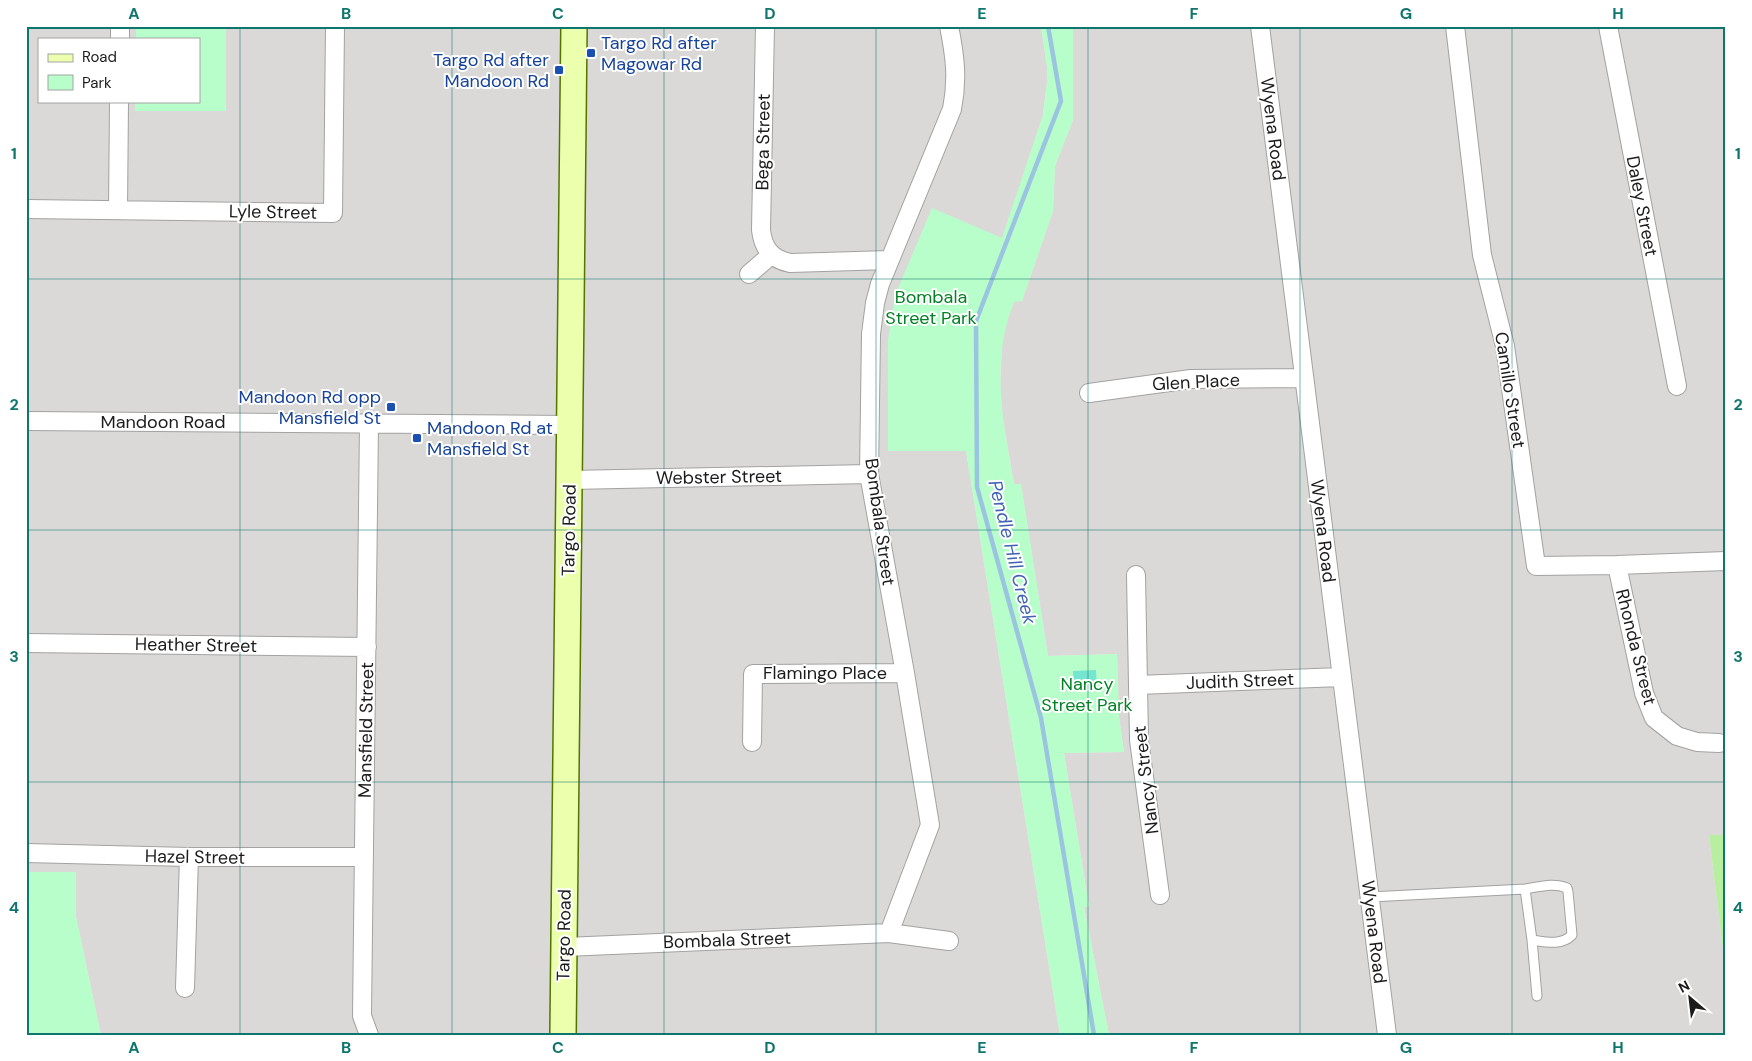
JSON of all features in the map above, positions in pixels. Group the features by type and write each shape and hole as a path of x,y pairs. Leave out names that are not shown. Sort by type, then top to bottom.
{"street":[{"name":"Lyle Street","path":"26,209 333,213 335,26"},
{"name":"Targo Road","path":"563,1035 574,26"},
{"name":"Bega Street","path":"764,26 761,230 765,246 771,255"},
{"name":"Bombala Street","path":"889,934 930,825 869,474 871,334 877,294 889,260 952,109 956,88 956,68 949,26"},
{"name":"Wyena Road","path":"1260,26 1387,1035"},
{"name":"Camillo Street","path":"1455,26 1482,255 1505,346 1536,566 1726,561"},
{"name":"Daley Street","path":"1608,26 1677,386"},
{"path":"118,210 119,102"},
{"path":"749,274 771,255 790,263 889,260"},
{"name":"Glen Place","path":"1089,393 1191,379 1304,378"},
{"name":"Mandoon Road","path":"26,421 570,425"},
{"name":"Mansfield Street","path":"369,424 362,1016 369,1035"},
{"name":"Webster Street","path":"570,480 869,474"},
{"name":"Rhonda Street","path":"1617,565 1644,693 1654,718 1677,736 1697,742 1719,743"},
{"name":"Nancy Street","path":"1136,575 1139,740 1160,895"},
{"name":"Heather Street","path":"26,643 367,648"},
{"name":"Flamingo Place","path":"752,742 753,674 905,673"},
{"name":"Judith Street","path":"1138,685 1342,677"},
{"name":"Hazel Street","path":"26,853 190,857 364,857"},
{"path":"185,988 190,857"},
{"name":"Bombala Street","path":"564,947 889,934 949,941"}],"lane":[{"path":"1370,898 1525,890 1544,885 1556,885 1566,888 1572,935 1563,941 1549,943 1532,940"},
{"path":"1525,890 1537,996"}],"shaded area":[{"path":"26,26 136,26 136,38 38,38 38,102 135,102 135,110 226,111 226,26 1041,26 1047,67 1043,115 1002,239 888,450 966,451 1060,1035 101,1035 76,917 76,873 26,872"},
{"path":"1073,26 1726,26 1726,835 1709,835 1726,973 1726,1035 1109,1035 1084,906 1089,906 1064,753 1124,752 1119,717 1117,654 1048,656 1021,485 1014,484 1002,413 1000,387 1002,345 1006,320 1014,301 1022,301 1053,211 1055,166 1073,120"},
{"path":"1096,670 1097,689 1074,689 1073,671"}],"green space":[{"path":"136,26 226,26 226,111 135,111 135,102 200,102 200,38 136,38"},
{"path":"1041,26 1073,26 1073,120 1055,166 1053,211 1022,301 1014,302 1007,324 1002,347 1001,392 1014,484 1021,484 1048,656 1117,654 1119,717 1124,752 1064,753 1089,907 1084,907 1109,1035 1060,1035 966,451 888,451 888,340 896,293 932,208 1002,238 1043,115 1047,67"},
{"path":"1709,835 1726,835 1726,973"},
{"path":"26,872 76,872 76,917 101,1035 26,1035"}],"waterway":[{"name":"Pendle Hill Creek","path":"1048,26 1061,101 976,321 977,487 1041,718 1094,1035"}],"place":[{"name":"Targo Rd after Magowar Rd","path":"591,53"},
{"name":"Targo Rd after Mandoon Rd","path":"559,70"},
{"name":"Mandoon Rd opp Mansfield St","path":"391,407"},
{"name":"Mandoon Rd at Mansfield St","path":"417,438"}],"park label":[{"name":"Bombala Street Park","path":"931,307"},
{"name":"Nancy Street Park","path":"1087,694"}]}
